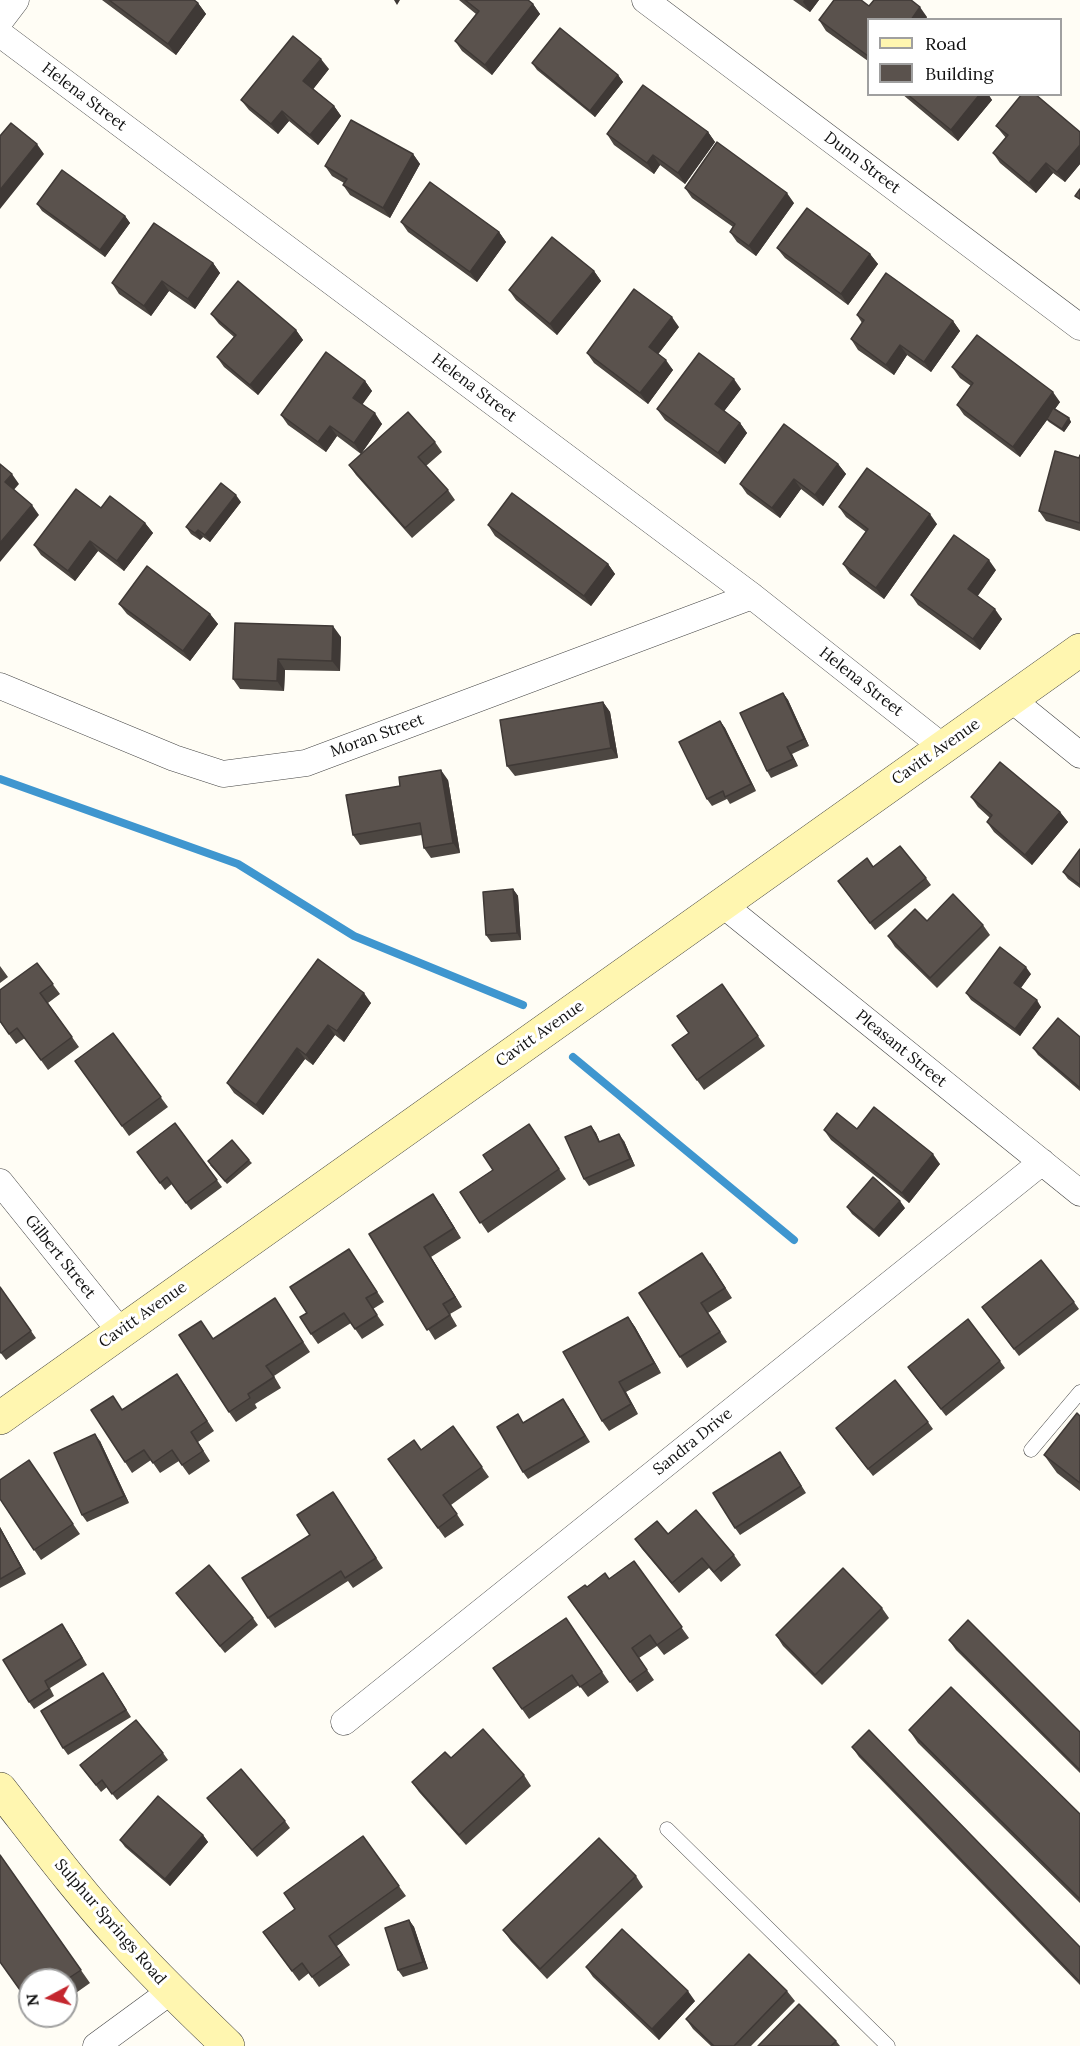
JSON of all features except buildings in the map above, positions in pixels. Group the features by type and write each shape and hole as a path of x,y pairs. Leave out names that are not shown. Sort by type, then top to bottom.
{"street":[{"path":"0,21 16,0"},
{"name":"Dunn Street","path":"645,0 1080,327"},
{"name":"Helena Street","path":"0,34 752,596 943,747"},
{"name":"Moran Street","path":"0,686 174,758 223,774 241,772 306,763 752,596"},
{"name":"Cavitt Avenue","path":"0,1418 1080,650"},
{"path":"1011,699 1080,755"},
{"name":"Pleasant Street","path":"722,904 1080,1193"},
{"name":"Sandra Drive","path":"344,1722 1042,1162"},
{"name":"Gilbert Street","path":"0,1182 120,1331"},
{"name":"Sulphur Springs Road","path":"0,1789 69,1877 121,1938 228,2046"},
{"path":"96,2046 171,1991"}],"lane":[{"path":"1031,1450 1080,1392"},
{"path":"667,1829 888,2046"}],"waterway":[{"path":"0,779 238,864 354,936 523,1005"},
{"path":"573,1057 794,1240"}]}
